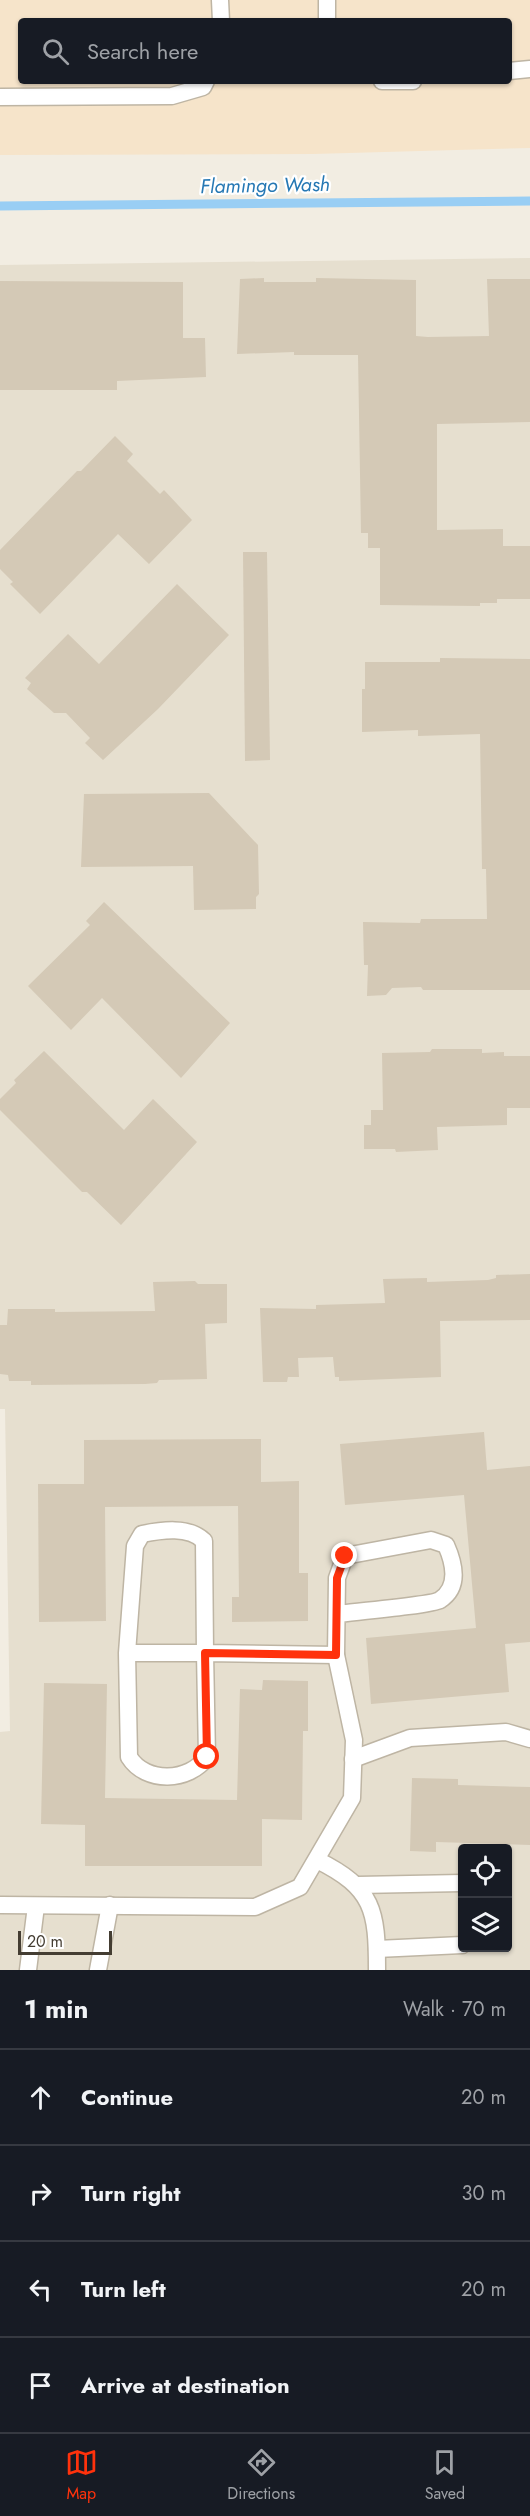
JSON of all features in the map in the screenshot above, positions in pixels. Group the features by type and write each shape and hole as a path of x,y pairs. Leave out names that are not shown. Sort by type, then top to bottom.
{"lane":[{"path":"220,0 221,18"},
{"path":"327,0 327,18"},
{"path":"512,71 530,69"},
{"path":"0,97 172,96 203,87 204,84"},
{"path":"195,1532 204,1541 205,1653 207,1757 200,1767 189,1774 148,1775 134,1765 129,1757 127,1653 135,1546 142,1533 195,1532"},
{"path":"0,1905 255,1907 300,1887 352,1798 354,1740 336,1655 337,1578 345,1556 431,1540 446,1545 452,1558 454,1576 451,1588 439,1601 338,1614"},
{"path":"127,1653 336,1655"},
{"path":"353,1759 410,1738 506,1732 530,1739"},
{"path":"317,1860 358,1885 370,1903 377,1949 377,1970"},
{"path":"358,1885 458,1883"},
{"path":"98,1970 110,1905"},
{"path":"28,1970 36,1906"},
{"path":"377,1949 458,1945"}],"shaded area":[{"path":"0,0 530,0 530,148 313,154 0,155"},
{"path":"530,258 530,1970 0,1970 0,1732 10,1731 5,1409 0,1409 0,265"}],"building":[{"path":"264,278 264,282 316,282 316,278 416,280 416,336 428,337 489,336 487,279 530,279 530,422 437,424 437,530 503,529 503,546 530,546 530,599 497,599 497,603 480,603 480,606 380,605 380,548 368,548 368,533 361,533 358,355 294,355 294,352 237,354 240,279"},
{"path":"0,281 183,282 183,338 205,338 206,377 117,381 117,390 0,390"},
{"path":"115,436 133,454 127,461 160,494 164,490 192,520 149,564 118,534 40,614 10,584 13,582 0,569 0,550 77,471 81,471"},
{"path":"243,552 267,552 270,760 245,761"},
{"path":"177,584 229,635 158,709 103,760 85,743 90,738 66,713 54,713 27,689 31,683 25,678 68,634 99,664"},
{"path":"440,658 530,659 530,990 392,988 386,995 367,996 368,965 364,965 363,922 420,923 421,919 487,919 486,869 482,869 480,734 418,736 418,730 362,732 362,689 365,689 365,662 440,662"},
{"path":"209,793 258,845 259,894 256,897 256,909 194,910 193,866 81,867 84,794"},
{"path":"104,902 230,1023 181,1078 102,998 71,1030 28,986 90,925 86,921"},
{"path":"432,1049 482,1049 482,1053 504,1052 504,1056 530,1056 530,1108 507,1108 507,1125 437,1127 438,1150 396,1152 395,1149 364,1149 364,1125 371,1125 371,1110 383,1110 382,1053 430,1052"},
{"path":"44,1051 124,1130 153,1099 197,1142 121,1225 87,1192 82,1192 0,1110 0,1099 16,1083 14,1080"},
{"path":"530,1274 530,1320 440,1321 441,1377 339,1381 339,1377 335,1377 333,1357 298,1358 299,1377 288,1377 287,1382 263,1382 260,1308 316,1309 316,1305 385,1303 383,1279 427,1278 427,1282 488,1280 496,1278 496,1275"},
{"path":"195,1281 198,1284 227,1284 227,1323 205,1324 207,1379 159,1380 157,1383 145,1384 31,1385 31,1381 9,1381 8,1375 0,1374 0,1325 7,1325 8,1309 55,1309 55,1312 155,1311 153,1282"},
{"path":"484,1432 487,1470 530,1466 530,1642 505,1644 509,1692 371,1704 366,1638 476,1628 464,1495 345,1505 340,1444"},
{"path":"261,1439 261,1482 299,1481 299,1573 308,1573 308,1621 232,1622 232,1597 239,1597 238,1506 105,1507 106,1621 39,1622 38,1484 84,1484 84,1440"},
{"path":"263,1680 308,1681 308,1731 303,1731 302,1820 262,1819 262,1866 85,1866 85,1825 41,1824 44,1683 107,1684 105,1798 237,1800 240,1689 262,1690"},
{"path":"412,1778 458,1779 458,1785 530,1787 530,1845 436,1842 436,1852 410,1851"}],"waterway":[{"name":"Flamingo Wash","path":"0,206 530,201"}],"route":[{"path":"207,1757 205,1653 336,1655 337,1578 345,1556"}]}
